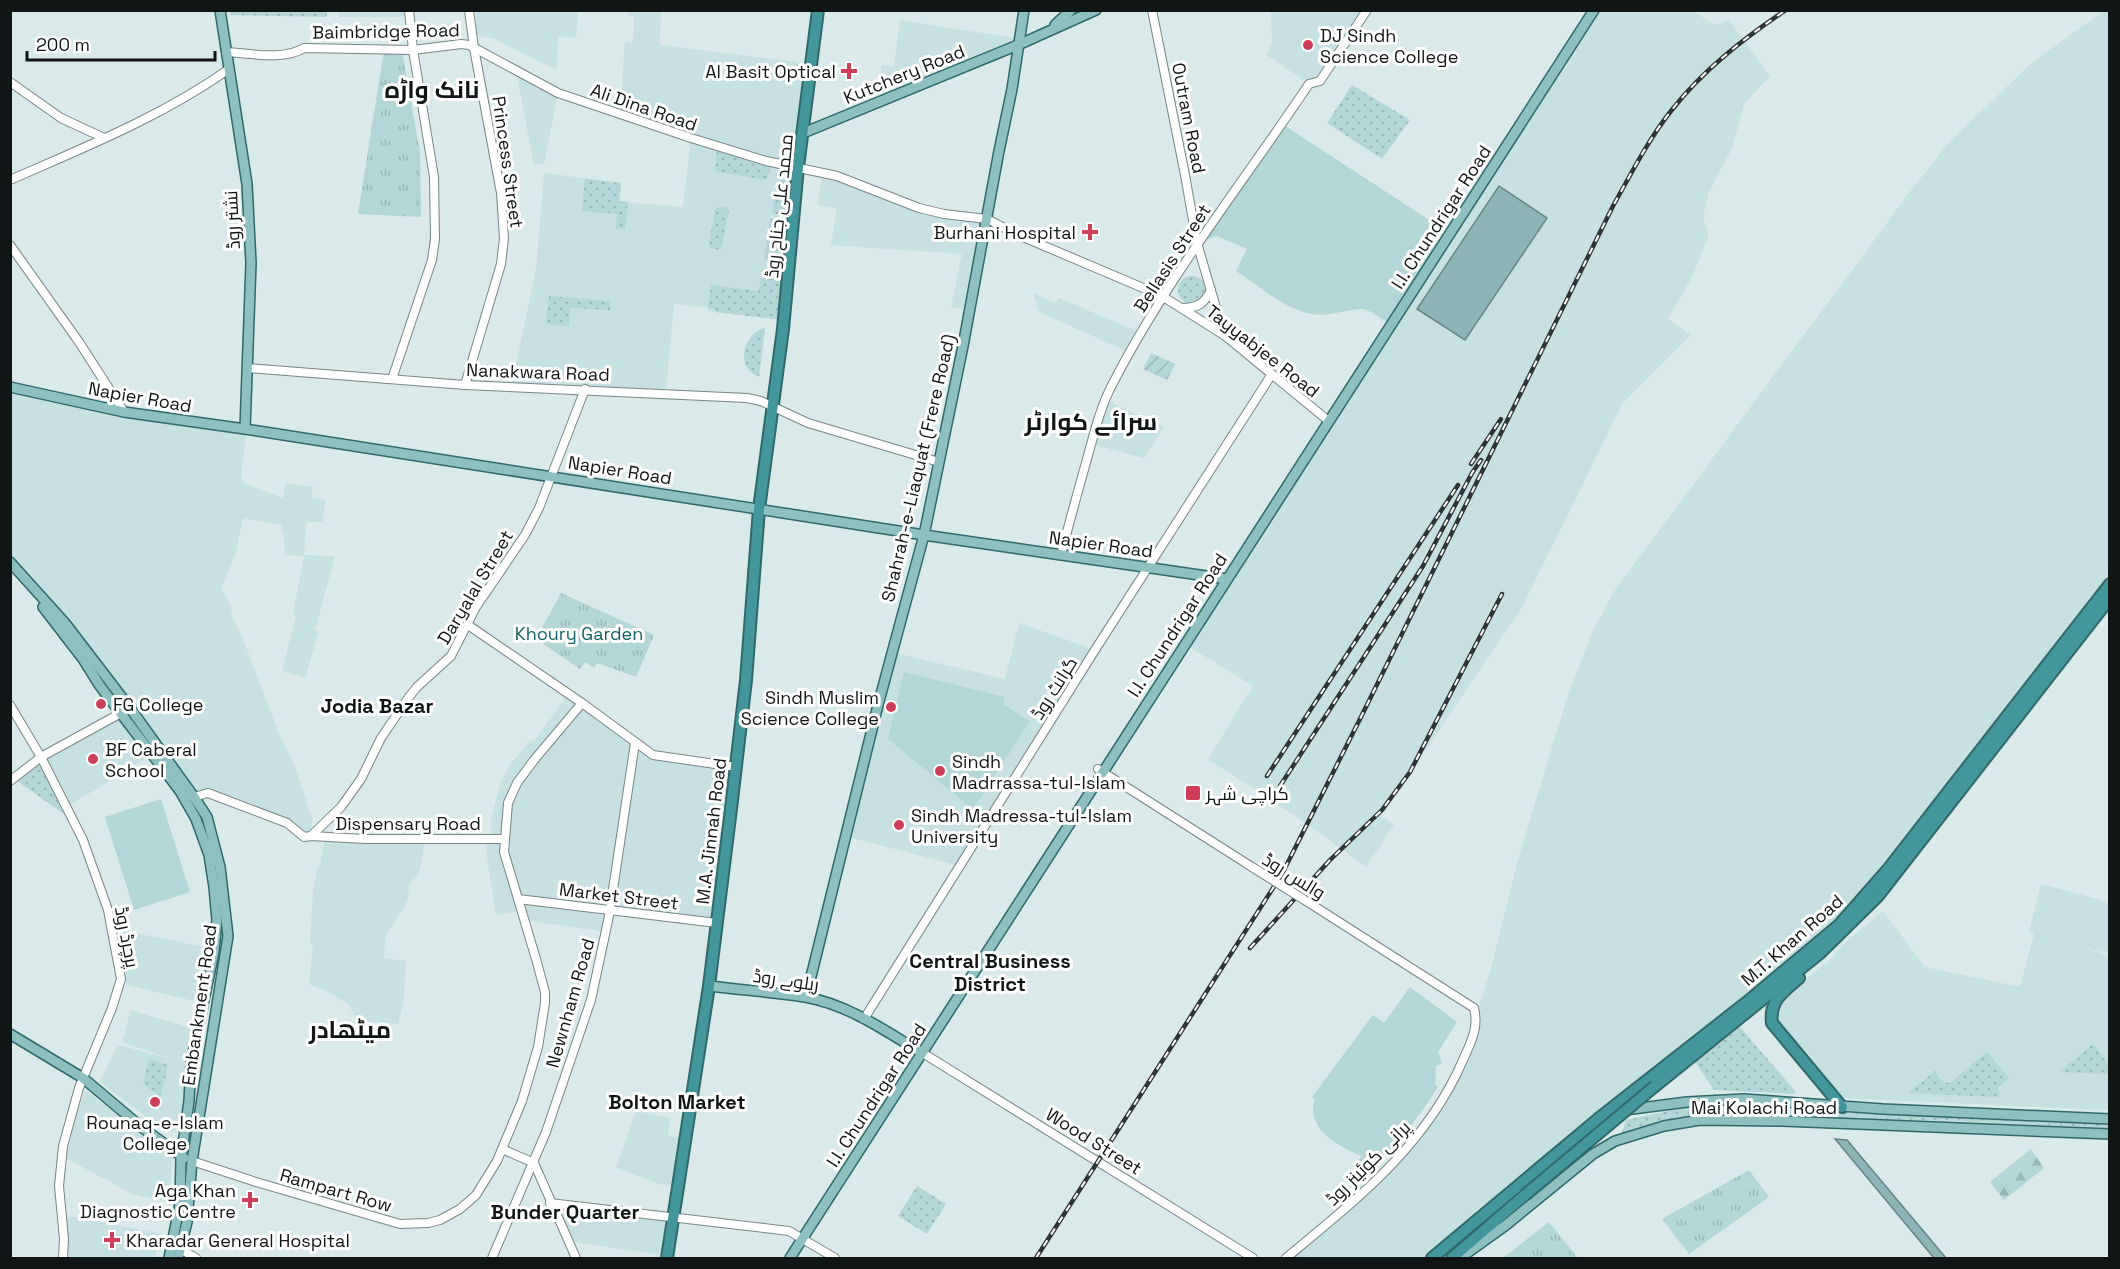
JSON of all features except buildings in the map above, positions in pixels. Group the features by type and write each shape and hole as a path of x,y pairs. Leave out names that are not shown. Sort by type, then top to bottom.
{"highway":[{"name":"محمد علی جناح روڈ","path":"771,406 783,329 798,167 818,10"},
{"name":"M.A. Jinnah Road","path":"667,1258 675,1217 717,923 746,680 759,509 771,406"},
{"name":"M.T. Khan Road","path":"1452,1258 1750,1004 1839,925 1889,868 2109,584"},
{"name":"M.T. Khan Road","path":"1432,1258 1598,1119 1713,1028 1820,953 1849,927 1878,896 2109,598"},
{"path":"1820,953 1809,970 1777,999 1772,1007 1772,1023 1842,1107"}],"main road":[{"name":"نشتر روڈ","path":"220,10 247,184 251,263 244,429"},
{"name":"Shahrah-e-Liaquat (Frere Road)","path":"806,998 878,705 924,535 1012,89 1024,10"},
{"path":"1050,30 1071,10"},
{"name":"Kutchery Road","path":"803,133 1018,45 1096,10"},
{"name":"I.I. Chundrigar Road","path":"1224,578 1588,10"},
{"name":"I.I. Chundrigar Road","path":"790,1258 801,1237 1100,770 1594,10"},
{"name":"Napier Road","path":"10,387 124,412 924,535 1224,578"},
{"name":"Embankment Road","path":"10,562 65,623 194,796 207,817 220,867 228,936 192,1161 187,1222 179,1254"},
{"name":"Embankment Road","path":"10,567 83,658 100,686 180,791 196,819 209,855 217,920 214,952 191,1064 180,1204 169,1258"},
{"name":"ریلوے روڈ","path":"709,987 806,998 838,1007 864,1019 920,1052"},
{"path":"10,1034 83,1078 182,1158 192,1161"},
{"name":"Mai Kolachi Road","path":"1598,1119 1615,1111 1744,1099 1842,1107 2109,1119"},
{"name":"Mai Kolachi Road","path":"1460,1258 1511,1221 1593,1154 1615,1141 1664,1126 1700,1120 1782,1121 2109,1134"},
{"name":"I.I. Chundrigar Road","path":"784,1258 801,1237"}],"street":[{"path":"392,379 432,260 435,239 434,177 412,50 409,10"},
{"name":"Princess Street","path":"465,385 501,264 504,238 497,170 474,48 470,10"},
{"name":"Outram Road","path":"1152,10 1197,243 1224,335"},
{"name":"Bellasis Street","path":"1060,555 1102,410 1112,386 1162,297 1197,243 1309,84 1320,81 1367,10"},
{"name":"Baimbridge Road","path":"226,52 294,53 304,48 314,47 412,50 461,44 474,48"},
{"name":"Ali Dina Road","path":"474,48 563,95 765,162 837,176 919,208 944,214 987,219"},
{"path":"10,180 104,138 198,92 229,69"},
{"path":"10,82 61,118 104,138"},
{"name":"Tayyabjee Road","path":"987,219 1016,234 1162,297 1181,308 1224,335 1325,418"},
{"path":"10,245 79,342 124,412"},
{"path":"1181,308 1200,305 1211,290"},
{"name":"Nanakwara Road","path":"247,368 465,385 747,398 761,401 808,423 939,462"},
{"name":"گرانٹ روڈ","path":"864,1019 1147,568 1272,374"},
{"name":"Daryalal Street","path":"311,836 341,807 361,779 381,738 417,687 451,656 476,607 525,535 539,508 585,389"},
{"path":"468,625 653,755 736,767"},
{"path":"504,839 508,803 517,783 582,703"},
{"name":"پرچرڈ روڈ","path":"10,705 41,757 83,840 108,910 121,979 72,1110 61,1156 59,1186 64,1239 63,1258"},
{"path":"10,781 41,757 121,712"},
{"name":"Newnham Road","path":"492,1258 534,1163 591,1000 609,911 635,743"},
{"name":"والس روڈ","path":"1100,770 1474,1008"},
{"path":"194,796 208,793 288,823 304,837 311,836"},
{"name":"Dispensary Road","path":"311,836 365,839 504,839"},
{"name":"Rampart Row","path":"192,1161 263,1185 400,1224 440,1220 470,1201 488,1178 528,1082 538,1047 545,1003 545,992 504,852 504,839"},
{"name":"Market Street","path":"518,898 717,923"},
{"name":"پرانی کوئینز روڈ","path":"1286,1258 1399,1159 1432,1118 1448,1092 1471,1043 1477,1021 1474,1008"},
{"name":"Wood Street","path":"920,1052 1254,1258"},
{"path":"502,1149 534,1163 576,1258"},
{"path":"550,1203 789,1231 835,1258"},
{"path":"179,1254 196,1258"}],"shaded area":[{"path":"338,11 409,11 410,17 339,17"},
{"path":"476,11 578,11 576,38 558,36 557,70 495,39 476,35"},
{"path":"627,11 661,11 660,45 812,64 798,167 620,113 625,41 633,43 634,16 627,15"},
{"name":"DJ Sindh Science College","path":"1271,11 1367,11 1320,81 1307,83 1267,55 1272,42"},
{"path":"1594,11 1693,11 1715,25 1729,20 1770,76 1744,104 1732,148 1709,192 1703,217 1709,235 1693,275 1668,319 1691,335 1623,403 1521,609 1381,816 1394,825 1366,867 1297,817 1208,759 1253,686 1185,644"},
{"path":"2103,11 2109,11 2109,573 2064,635 1851,904 1788,962 1424,1258 1287,1258 1399,1159 1432,1118 1471,1043 1517,863 1566,701 1592,633 1613,593 1946,146 2027,67"},
{"path":"900,20 1019,39 1018,45 877,103 882,65 894,67"},
{"path":"516,70 558,93 544,164 534,165"},
{"path":"691,139 797,174 784,320 708,311 708,308 674,304 665,400 511,388 536,269 544,173 621,183 619,202 683,207"},
{"path":"823,172 910,205 987,219 970,310 951,307 962,254 831,245 837,209 817,205"},
{"path":"1499,186 1547,218 1465,340 1417,309"},
{"path":"1033,293 1055,303 1059,298 1141,333 1131,353 1039,312"},
{"path":"10,387 124,412 247,429 241,474 243,483 283,498 286,483 313,487 311,497 326,500 322,522 306,522 304,555 335,556 315,630 319,631 305,678 282,671 296,616 293,614 304,556 285,555 284,534 281,532 283,525 243,518 236,552 221,588 230,604 233,620 243,639 279,734 296,769 312,819 311,836 304,837 287,823 208,793 194,797 130,708 11,562"},
{"path":"1106,400 1164,427 1144,458 1091,444"},
{"name":"Sindh Madrrassa-tul-Islam","path":"1019,623 1095,650 960,866 845,836 891,652 1005,679"},
{"path":"569,694 653,755 736,767 717,923 610,911 606,932 525,920 522,910 496,915 486,838 491,838 491,818 502,779 507,769 530,740 534,741"},
{"name":"BF Caberal School","path":"120,712 153,754 109,778 109,781 67,807 41,757"},
{"path":"325,837 424,839 423,856 418,875 409,884 405,906 385,940 384,958 406,961 404,999 398,1024 356,1020 349,1005 333,994 309,984 313,945 310,944 313,892"},
{"path":"2041,884 2109,902 2109,954 2072,944 2109,956 2109,1110 1842,1098 1775,1020 1780,999 1829,961 1847,941 1883,911 1925,967 2020,987 2034,934 2029,932"},
{"path":"111,928 214,949 203,1003 127,985"},
{"name":"Rounaq-e-Islam College","path":"131,1010 197,1030 178,1128 173,1132 165,1131 100,1082 118,1045 175,1060 122,1042"},
{"path":"86,1090 135,1129 137,1126 173,1155 168,1202 132,1194 66,1158 76,1115"},
{"path":"636,1111 670,1118 668,1137 687,1136 679,1186 660,1184 616,1168"},
{"path":"1835,1139 1847,1140 1946,1258 1934,1258"},
{"path":"550,1203 675,1217 667,1256 568,1241"},
{"name":"Kharadar General Hospital","path":"61,1217 77,1217 161,1234 155,1258 65,1258"}],"green space":[{"path":"230,11 327,11 327,17 231,15"},
{"path":"384,50 402,50 420,153 421,217 358,214"},
{"path":"1352,85 1410,120 1382,159 1327,123"},
{"path":"1282,124 1443,229 1426,262 1387,322 1363,309 1318,315 1291,307 1236,271 1247,249 1217,236 1197,243"},
{"path":"717,147 772,166 766,180 715,171"},
{"path":"778,175 797,179 793,214 774,214 772,212"},
{"path":"585,179 621,183 619,201 628,202 625,230 616,229 617,214 582,211"},
{"path":"717,207 727,208 729,211 721,250 710,248 709,245"},
{"path":"770,219 792,223 789,262 764,260"},
{"path":"762,268 788,271 784,320 715,312 715,309 708,308 711,285 759,291"},
{"path":"1192,276 1202,280 1206,290 1202,300 1192,304 1182,300 1178,290 1182,280"},
{"path":"549,296 611,301 610,310 570,308 569,326 546,324"},
{"path":"765,328 759,377 751,373 744,359 744,351 751,337 757,331"},
{"path":"1151,353 1175,364 1167,380 1143,369"},
{"name":"Khoury Garden","path":"561,593 654,635 636,677 597,663 594,668 585,662 580,669 536,639"},
{"path":"904,672 1005,697 1003,704 1030,721 973,809 888,739"},
{"path":"41,757 74,821 17,781"},
{"path":"161,799 190,892 134,910 105,817"},
{"path":"1410,987 1457,1022 1438,1052 1442,1063 1436,1066 1435,1085 1438,1086 1404,1134 1362,1177 1353,1166 1362,1156 1334,1142 1319,1128 1313,1110 1315,1099 1312,1097 1373,1015 1384,1023"},
{"path":"1740,1027 1796,1092 1793,1094 1714,1090 1695,1062"},
{"path":"2093,1044 2109,1065 2109,1074 2059,1072"},
{"path":"1987,1052 2009,1078 1997,1089 2000,1093 1997,1097 1908,1093 1935,1071 1942,1081 1951,1082"},
{"path":"149,1059 168,1065 161,1096 143,1084"},
{"path":"1701,1106 2110,1124 2109,1128 1954,1121 1718,1115 1689,1117 1621,1135 1626,1120"},
{"path":"2031,1149 2044,1168 2004,1200 1990,1182"},
{"path":"1749,1170 1769,1197 1689,1254 1662,1219"},
{"path":"917,1186 946,1204 927,1234 898,1216"},
{"path":"1549,1222 1578,1258 1503,1258"}],"railway":[{"path":"1036,1258 1282,874 1613,206 1647,145 1671,111 1696,82 1739,44 1786,10"},
{"path":"1471,464 1501,419"},
{"path":"1280,786 1423,566 1481,460"},
{"path":"1267,776 1458,485"},
{"path":"1250,948 1330,860 1382,810 1410,772 1502,594"}],"place":[{"name":"DJ Sindh Science College","path":"1308,45"},
{"name":"Al Basit Optical","path":"849,71"},
{"name":"Burhani Hospital","path":"1090,232"},
{"name":"FG College","path":"101,704"},
{"name":"Sindh Muslim Science College","path":"891,707"},
{"name":"BF Caberal School","path":"93,759"},
{"name":"Sindh Madrrassa-tul-Islam","path":"940,771"},
{"name":"کراچی شہر","path":"1193,793"},
{"name":"Sindh Madressa-tul-Islam University","path":"899,825"},
{"name":"Rounaq-e-Islam College","path":"155,1102"},
{"name":"Aga Khan Diagnostic Centre","path":"250,1200"},
{"name":"Kharadar General Hospital","path":"112,1240"}],"district":[{"name":"نانک واڑہ","path":"432,89"},
{"name":"سرائے کوارٹر","path":"1091,421"},
{"name":"Jodia Bazar","path":"377,706"},
{"name":"Central Business District","path":"990,972"},
{"name":"میٹھادر","path":"350,1029"},
{"name":"Bolton Market","path":"677,1102"},
{"name":"Bunder Quarter","path":"565,1212"}]}
